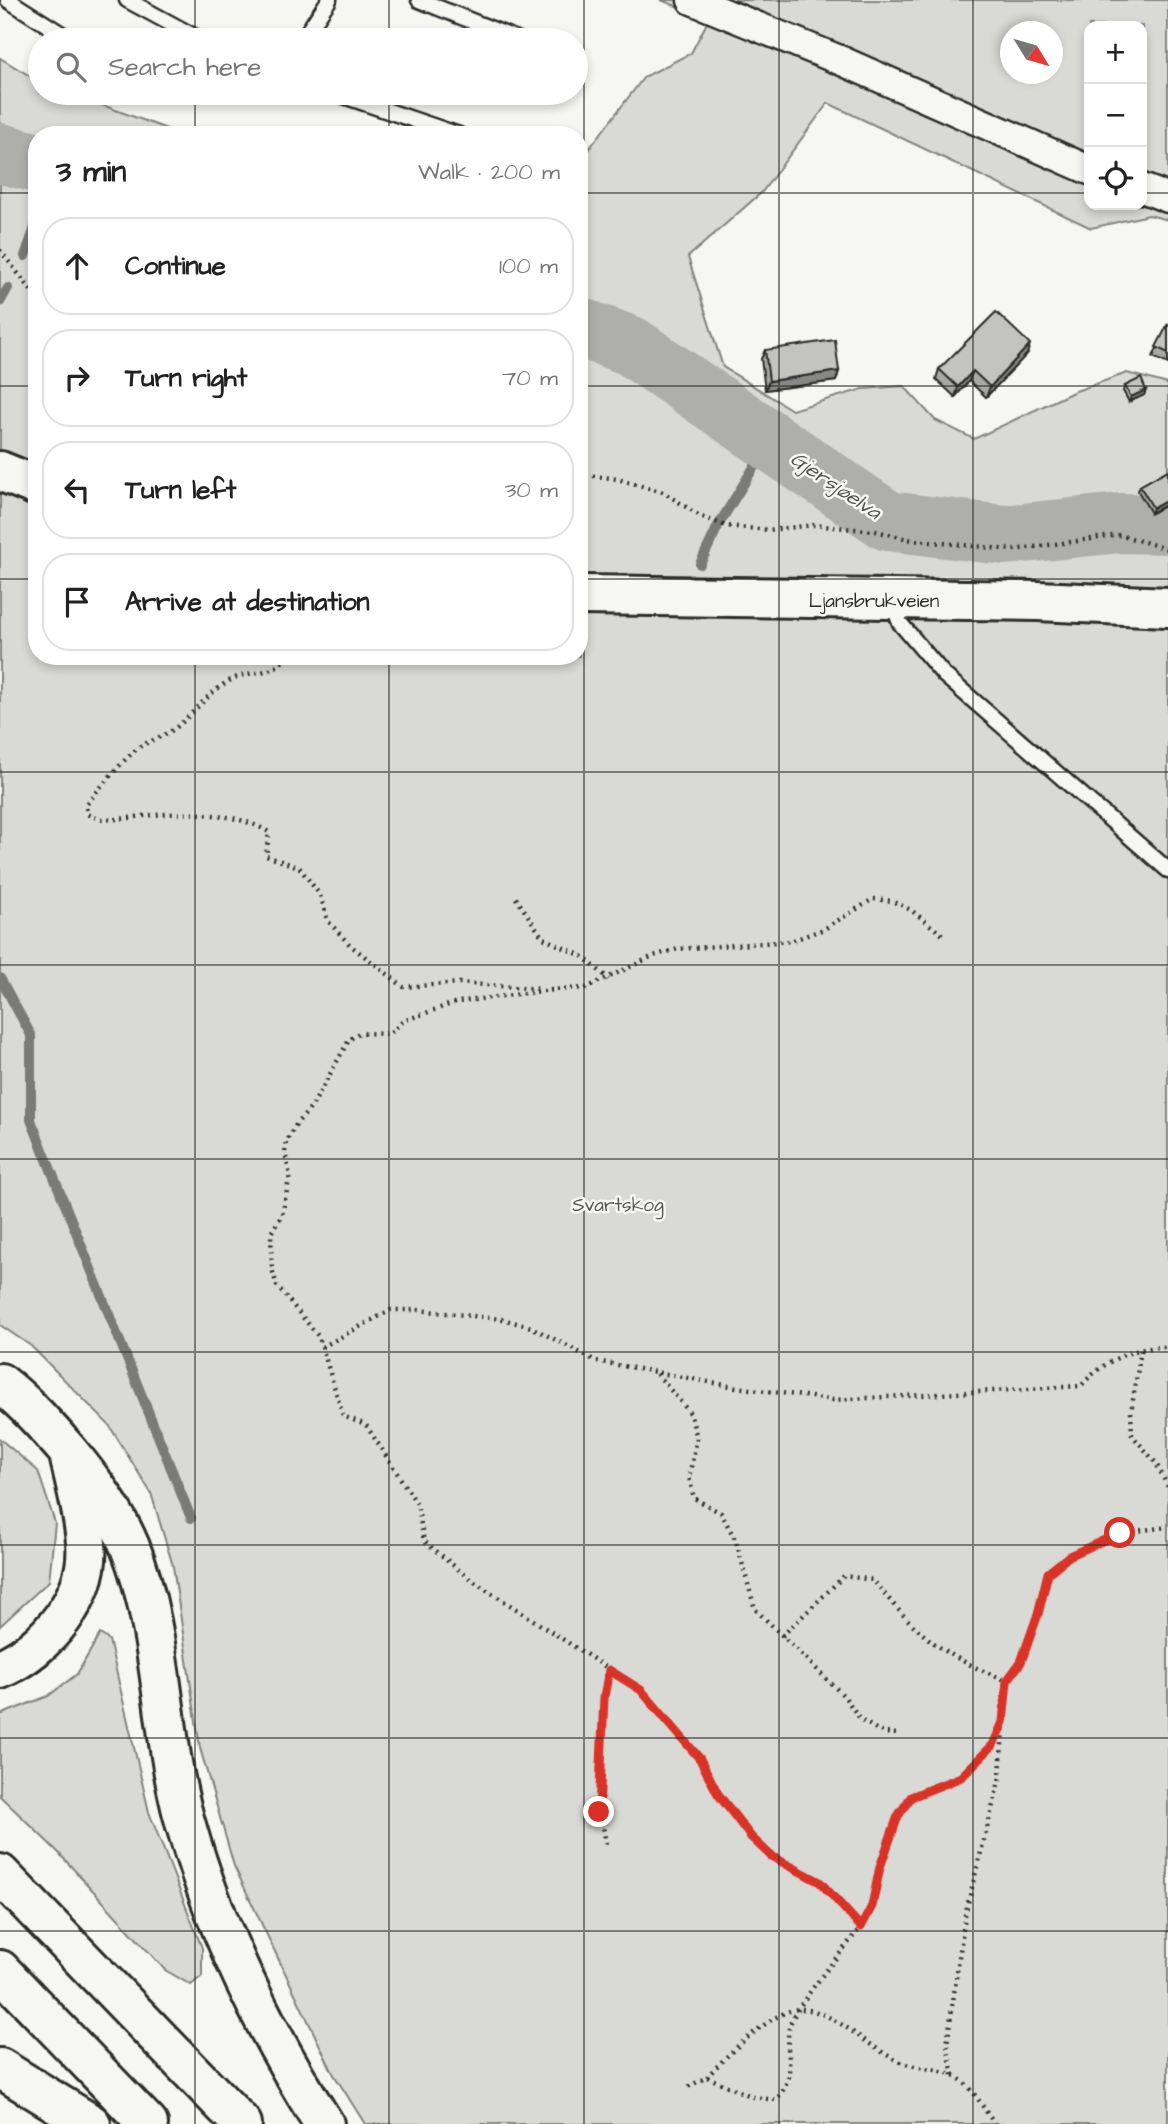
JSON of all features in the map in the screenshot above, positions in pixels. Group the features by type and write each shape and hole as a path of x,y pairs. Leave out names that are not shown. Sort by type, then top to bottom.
{"main road":[{"path":"0,471 28,482"},
{"name":"Ljansbrukveien","path":"588,595 1038,601 1168,607"},
{"path":"0,1383 42,1420 105,1498 130,1548 146,1608 169,1756 185,1822 228,1945 263,2019 324,2124"},
{"path":"0,1669 36,1647 62,1619 80,1587 87,1546 69,1453"},
{"path":"0,1874 242,2124"},
{"path":"0,1970 148,2124"},
{"path":"0,2068 91,2124"}],"street":[{"path":"692,0 842,61 1084,168"},
{"path":"1147,190 1168,198"}],"lane":[{"path":"8,0 52,28"},
{"path":"127,0 179,28"},
{"path":"310,28 329,0"},
{"path":"419,0 489,28"},
{"path":"370,105 432,126"},
{"path":"891,601 900,623 944,676 1168,870"}],"path":[{"path":"0,250 28,286"},
{"path":"588,475 618,479 663,492 700,516 726,526 769,530 814,525 876,531 912,540 1013,550 1120,535 1168,549"},
{"path":"281,665 267,673 237,677 202,699 179,725 156,742 141,746 99,788 86,805 87,814 110,819 157,815 238,817 269,832 266,856 299,867 320,895 328,921 350,945 404,987 458,983 552,990"},
{"path":"516,898 543,938 582,956 608,979"},
{"path":"861,1927 820,1882 771,1856 751,1837 718,1794 700,1759 641,1690 470,1579 424,1541 417,1503 366,1425 343,1416 318,1337 278,1286 272,1269 271,1233 282,1214 290,1175 285,1153 286,1142 297,1123 311,1108 349,1040 359,1032 390,1034 403,1021 457,1002 586,988 653,956 678,949 791,941 824,929 873,899 892,901 911,909 944,936"},
{"path":"322,1347 391,1310 416,1310 502,1319 531,1326 596,1361 833,1400 1081,1386 1098,1367 1141,1349 1168,1347"},
{"path":"1141,1349 1131,1412 1132,1435 1156,1463 1168,1487"},
{"path":"656,1373 690,1413 697,1438 689,1477 694,1498 721,1513 736,1541 755,1609 844,1696 861,1720 883,1733 900,1734"},
{"path":"953,2075 947,2044 965,1915 1000,1777 1007,1681 1021,1662 1038,1614 1048,1573 1069,1556 1120,1533 1168,1527"},
{"path":"782,1636 844,1576 873,1580 911,1626 951,1657 1007,1681"},
{"path":"606,1844 599,1812 604,1697 609,1670"},
{"path":"707,2077 753,2098 776,2100 788,2085 791,2064 788,2026 861,1927 872,1906 880,1867 898,1816 911,1797 961,1777 993,1745 1003,1722"},
{"path":"686,2088 707,2077 726,2056 781,2015 800,2008 828,2017 873,2048 905,2064 953,2075 961,2080 995,2124"}],"green space":[{"name":"Svartskog","path":"661,0 1168,0 1168,220 1149,215 1091,228 828,103 762,192 688,257 723,367 792,410 863,389 904,386 935,420 974,439 1073,392 1127,373 1168,384 1168,2124 365,2124 333,2073 234,1866 200,1748 173,1566 151,1493 109,1425 31,1346 0,1325 0,58 28,75 28,105 102,105 159,126 28,126 28,665 588,665 588,150 644,77 691,53 709,19"},
{"path":"0,1439 38,1471 55,1523 49,1581 0,1626"},
{"path":"100,1634 109,1640 149,1812 202,1948 202,1976 191,1985 165,1970 57,1851 0,1796 0,1715 48,1696 77,1674"}],"building":[{"path":"996,312 1030,344 990,387 973,371 958,387 939,369"},
{"path":"1168,324 1168,353 1156,347"},
{"path":"835,340 839,371 769,381 765,350"},
{"path":"1141,378 1146,390 1131,397 1125,386"},
{"path":"1168,470 1168,500 1153,508 1140,486"}],"waterway":[{"name":"Gjersjøelva","path":"0,153 28,161"},
{"path":"25,256 28,248"},
{"path":"0,302 8,288"},
{"name":"Gjersjøelva","path":"588,330 631,346 888,521 1004,535 1120,523 1168,524"},
{"path":"700,564 719,524 770,441"},
{"path":"0,978 31,1035 31,1120 191,1518"}],"route":[{"path":"599,1812 603,1777 604,1697 609,1670 641,1690 700,1759 718,1794 751,1837 771,1856 820,1882 861,1927 872,1906 880,1867 898,1816 911,1797 961,1777 993,1745 1003,1722 1007,1681 1021,1662 1038,1614 1048,1573 1069,1556 1120,1533"}]}
